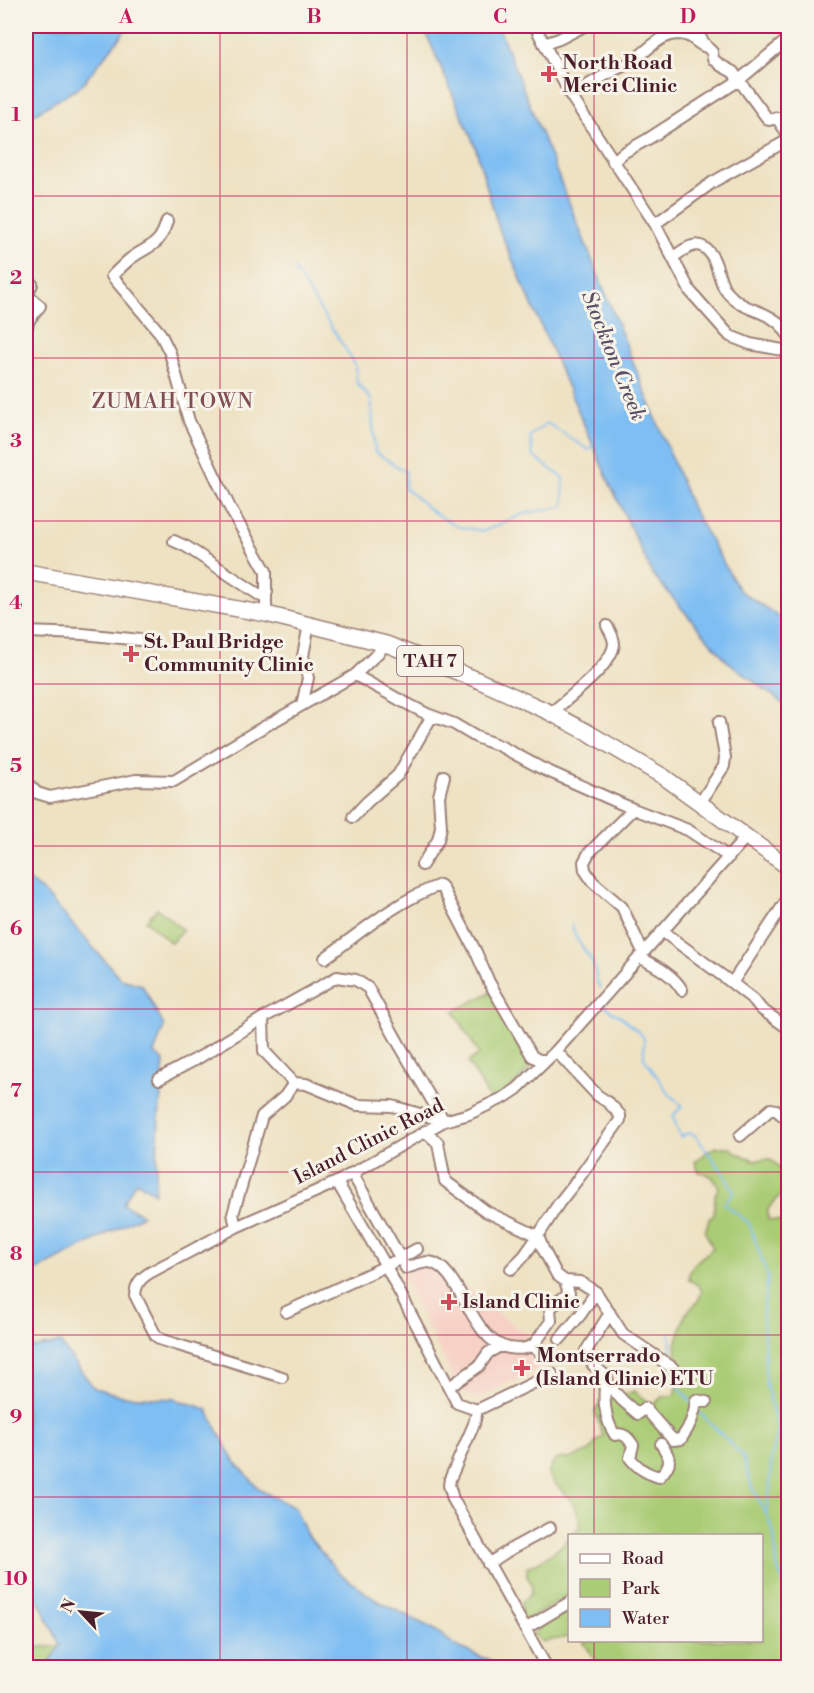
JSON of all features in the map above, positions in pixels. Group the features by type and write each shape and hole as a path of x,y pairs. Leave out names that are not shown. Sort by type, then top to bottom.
{"highway":[{"name":"TAH 7","path":"26,572 266,614 386,644 473,678 551,713 628,755 664,777 789,867"}],"street":[{"path":"535,26 571,96 655,224 690,291 730,336 750,344 789,351"},
{"path":"544,44 584,26"},
{"path":"655,224 713,182 789,138 777,118 769,120 767,118 731,70 713,59 712,52 692,26"},
{"path":"571,96 632,61 666,37 676,34 687,36 707,47"},
{"path":"613,162 623,153 648,140 738,81 789,39"},
{"path":"167,221 156,243 130,258 112,276 160,333 170,353 189,421 231,510 266,571 266,614"},
{"path":"673,257 690,247 700,245 704,247 715,264 724,290 741,305 776,321 789,334"},
{"path":"26,330 29,320 40,306 27,295 32,284 27,282"},
{"path":"174,541 187,546 261,596 267,592"},
{"path":"302,705 309,678 303,656 309,624"},
{"path":"551,713 602,668 611,654 614,642 607,626"},
{"path":"26,632 83,634 150,641"},
{"path":"26,782 37,793 50,797 136,780 174,781 355,675 386,644"},
{"path":"355,675 398,699 500,746 541,768 633,809 688,830 729,857"},
{"path":"353,817 398,775 432,716"},
{"path":"700,803 723,766 725,757 719,722"},
{"path":"422,865 438,840 441,826 439,796 444,776"},
{"path":"633,809 589,853 584,862 585,870 593,882 622,907 641,954 678,983 682,990"},
{"name":"Island Clinic Road","path":"282,1377 162,1340 156,1336 135,1295 135,1288 141,1278 236,1227 337,1182 444,1121 470,1114 517,1089 556,1051 747,836"},
{"path":"326,958 396,907 440,885 462,922 489,982 532,1056 539,1060 547,1060"},
{"path":"732,983 789,897"},
{"path":"662,931 754,1000 761,1009 789,1028"},
{"path":"159,1079 338,977 356,980 368,988 444,1121"},
{"path":"263,1018 264,1051 294,1083 306,1084 357,1105 392,1106 444,1121"},
{"path":"511,1269 524,1256 559,1203 620,1120 620,1115 609,1103 597,1095 556,1051"},
{"path":"236,1227 233,1214 262,1116 285,1096 294,1083"},
{"path":"740,1136 771,1109 789,1120"},
{"path":"425,1131 438,1143 446,1181 487,1212 538,1236 557,1275 565,1281 580,1282 596,1292 623,1334 673,1368"},
{"path":"352,1173 406,1268 428,1262 445,1272 458,1289 476,1322 500,1346 520,1350 531,1346 542,1353 549,1353"},
{"path":"337,1182 386,1266 457,1403 477,1410 552,1374"},
{"path":"286,1312 386,1266 417,1249"},
{"path":"535,1343 551,1321 550,1308 569,1293 565,1281"},
{"path":"560,1339 596,1292"},
{"path":"610,1313 586,1351 593,1365 606,1376 610,1387 622,1401 638,1414 645,1408 672,1440 681,1439 689,1428 695,1412 696,1400 706,1402"},
{"path":"455,1383 479,1366 488,1353 500,1346"},
{"path":"606,1376 604,1391 610,1427 615,1435 626,1436 633,1445 630,1458 636,1465 644,1472 659,1477 667,1469 670,1461 661,1444"},
{"path":"477,1410 474,1424 449,1485 455,1504 547,1668"},
{"path":"488,1564 550,1528"},
{"path":"525,1629 568,1603"}],"shaded area":[{"name":"Island Clinic","path":"417,1249 556,1359 478,1399 459,1390 395,1261"}],"green space":[{"path":"157,908 183,930 171,943 146,921"},
{"path":"491,992 531,1067 503,1095 491,1101 468,1062 479,1054 454,1011"},
{"path":"717,1147 730,1147 737,1153 755,1160 770,1159 778,1166 787,1182 784,1191 768,1209 768,1220 783,1221 788,1213 788,1667 599,1667 584,1642 763,1642 763,1534 573,1534 580,1526 575,1508 548,1473 553,1462 590,1451 596,1441 603,1436 595,1411 608,1398 634,1391 653,1405 662,1397 674,1395 684,1370 677,1359 676,1344 685,1315 698,1301 702,1291 698,1285 689,1280 690,1270 713,1248 705,1232 709,1219 714,1215 715,1194 719,1188 712,1177 699,1172 695,1162"},
{"path":"568,1539 568,1595 527,1620 521,1616 521,1602 531,1594 532,1585 527,1576 527,1567 539,1562"},
{"path":"568,1612 568,1637 542,1642 533,1634 539,1627"},
{"path":"60,1645 47,1664 26,1667 26,1649"}],"water":[{"path":"26,26 129,26 80,87 32,115 26,121"},
{"name":"Stockton Creek","path":"423,26 498,26 691,506 739,590 788,623 788,707 727,661 653,575 609,482 499,229 475,146"},
{"path":"26,879 44,892 121,979 142,985 164,1026 154,1053 164,1061 155,1193 136,1181 123,1204 143,1215 26,1276"},
{"path":"60,1343 94,1388 123,1396 175,1399 207,1409 232,1458 260,1490 295,1508 307,1535 339,1573 376,1600 435,1630 456,1646 498,1667 43,1667 52,1660 60,1645 39,1601 26,1591 26,1349"}],"waterway":[{"path":"294,269 355,364 357,383 371,399 375,452 406,472 405,488 434,513 459,527 484,531 523,514 564,506 563,478 533,456 530,436 547,423 589,450 595,444"},
{"path":"572,925 593,964 600,988"},
{"path":"603,1003 641,1034 644,1039 644,1058 669,1094 682,1106 673,1116 680,1137 689,1133 695,1135 724,1174 734,1192 724,1204 749,1223 768,1277 763,1313 766,1385 778,1432 771,1458 766,1513 774,1534 777,1566 788,1596"},
{"path":"670,1333 672,1363"},
{"path":"674,1371 681,1390 692,1403"},
{"path":"699,1412 743,1456 750,1482 765,1512"}],"place":[{"name":"North Road Merci Clinic","path":"549,74"},
{"name":"St. Paul Bridge Community Clinic","path":"131,654"},
{"name":"Island Clinic","path":"449,1302"},
{"name":"Montserrado (Island Clinic) ETU","path":"522,1368"}],"district":[{"name":"ZUMAH TOWN","path":"173,402"}]}
